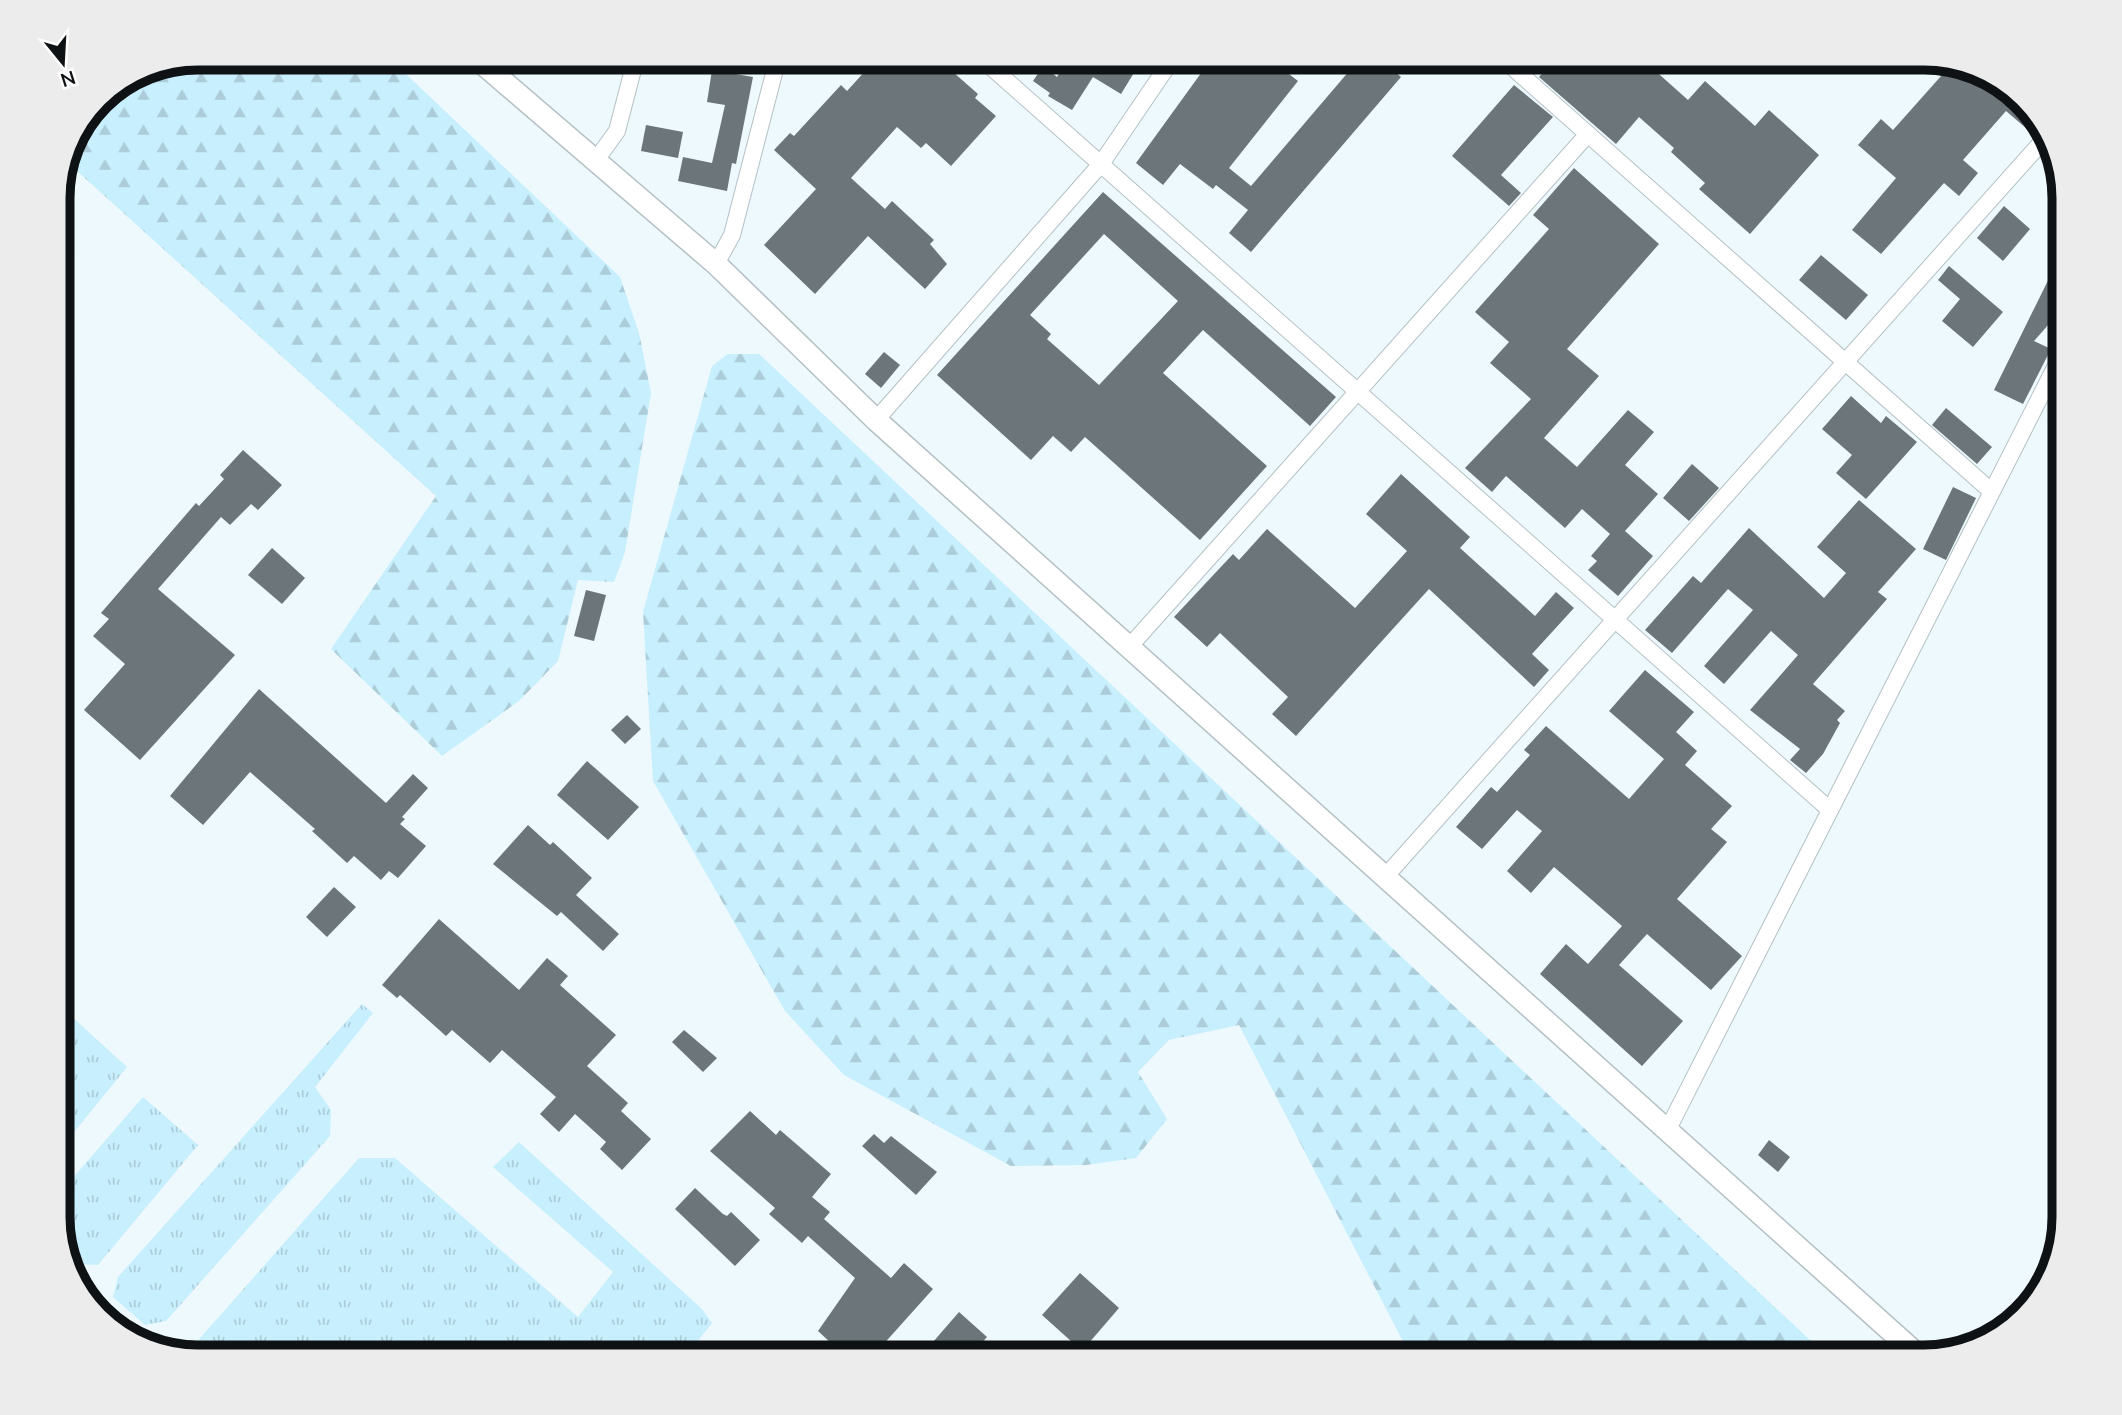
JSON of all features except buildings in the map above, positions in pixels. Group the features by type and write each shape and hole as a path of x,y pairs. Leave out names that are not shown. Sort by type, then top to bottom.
{"street":[{"path":"490,70 716,264 876,420 1907,1345"},
{"path":"596,160 617,131 633,70"},
{"path":"716,264 732,235 775,70"},
{"path":"995,70 1830,810"},
{"path":"876,420 1101,164 1165,70"},
{"path":"1516,70 1991,491"},
{"path":"1130,646 1588,134"},
{"path":"1385,877 2040,144"},
{"path":"1667,1131 2052,373"}],"green space":[{"path":"402,70 620,277 639,333 651,393 625,552 614,582 578,580 558,661 519,701 442,756 331,649 436,496 73,168 83,141 96,120 120,96 149,80 181,71"},
{"path":"728,354 759,354 1815,1345 1405,1345 1239,1025 1169,1040 1138,1072 1167,1119 1136,1158 1086,1165 1011,1166 844,1075 785,1011 653,781 643,612 712,366"},
{"path":"362,1004 373,1013 315,1087 331,1110 330,1136 166,1321 145,1325 113,1297 118,1277"},
{"path":"70,1015 127,1067 70,1137"},
{"path":"143,1097 198,1145 98,1265 79,1264 74,1250 70,1226 70,1181"},
{"path":"519,1142 702,1309 712,1323 695,1345 194,1345 359,1158 395,1158 578,1317 613,1272 493,1167"}]}
